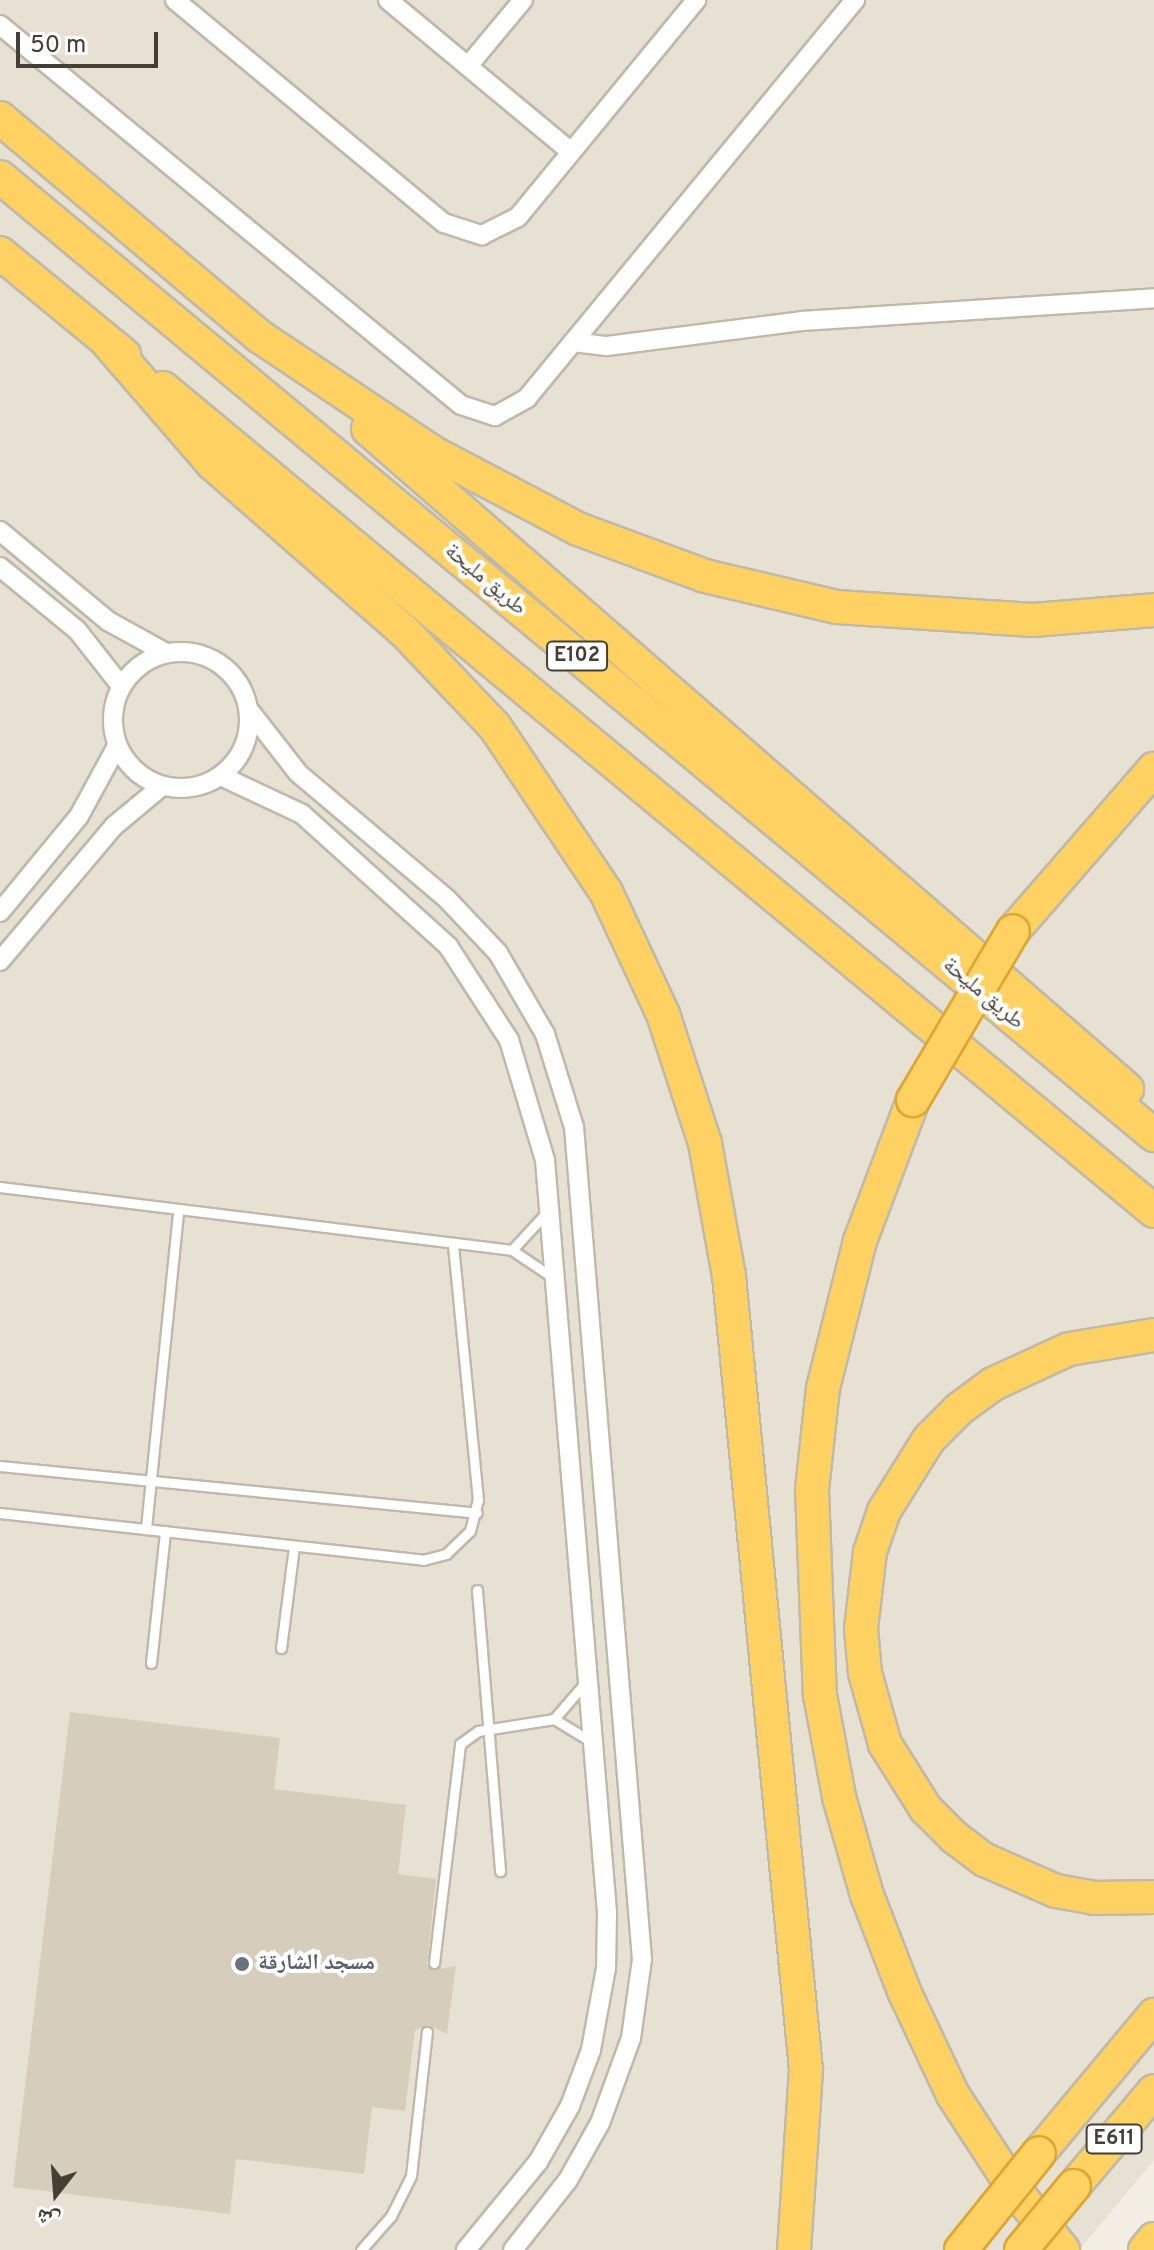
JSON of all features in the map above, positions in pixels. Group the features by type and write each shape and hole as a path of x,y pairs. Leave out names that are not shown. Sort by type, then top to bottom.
{"highway":[{"path":"0,118 259,336 1107,1068 1154,1118"},
{"name":"طريق مليحة","path":"0,177 1154,1135"},
{"name":"E102","path":"0,253 1154,1211"},
{"path":"259,336 432,452 537,511 705,576 837,607 935,617 1033,620 1154,610"},
{"path":"109,344 174,426 405,632 495,727 606,892 663,1014 705,1143 729,1276 806,2070 794,2250"},
{"path":"1063,2250 953,2095 904,1991 867,1895 839,1797 820,1695 811,1593 812,1490 823,1388 860,1241 913,1100 1013,931 1154,769"},
{"path":"1154,1335 1069,1349 993,1384 959,1409 929,1439 884,1511 870,1552 861,1629 865,1673 885,1744 903,1778 954,1837 1019,1878 1056,1891 1094,1898 1154,1897"},
{"path":"961,2250 1154,2015"},
{"name":"E611","path":"1021,2250 1154,2091"}],"street":[{"path":"175,0 462,233 492,233 510,224 696,0"},
{"path":"388,0 571,152"},
{"path":"468,66 523,0"},
{"path":"0,25 468,410 495,416 513,410 573,342 855,0"},
{"path":"573,342 607,346 803,321 1154,298"},
{"path":"0,531 108,621 166,653 215,661 241,687 249,710 298,773 482,934 523,993 557,1063 579,1159 641,1928 635,2020 614,2090 585,2152 513,2250"},
{"path":"0,567 84,637 121,686"},
{"path":"166,653 145,661 121,686 113,709 117,746 130,767 162,786 187,789 221,776 244,747 249,710"},
{"path":"0,912 79,816 117,746"},
{"path":"221,776 302,814 465,968 521,1069 540,1129 550,1207 607,1940 591,2050 555,2135 466,2250"},
{"path":"0,961 114,826 162,786"},
{"path":"585,1643 617,1637"},
{"path":"594,1751 627,1752"}],"lane":[{"path":"0,1187 453,1247 512,1250 541,1265 556,1282"},
{"path":"512,1250 550,1207"},
{"path":"146,1528 178,1211"},
{"path":"0,1513 294,1547 435,1558 464,1540 477,1513 453,1247"},
{"path":"0,1466 477,1513"},
{"path":"151,1663 165,1531"},
{"path":"281,1648 294,1547"},
{"path":"477,1590 500,1871"},
{"path":"434,1963 457,1753 466,1737 489,1729 554,1719 587,1680"},
{"path":"554,1719 594,1751"},
{"path":"361,2250 391,2216 411,2176 427,2032"}],"shaded area":[{"path":"0,0 1154,0 1154,2160 1079,2250 0,2250"}],"building":[{"name":"مسجد الشارقة","path":"70,1712 280,1738 274,1789 406,1805 398,1874 436,1879 427,1965 434,1970 456,1966 447,2034 429,2025 415,2030 405,2111 372,2107 364,2174 236,2159 230,2214 13,2187"}],"place":[{"name":"مسجد الشارقة","path":"242,1964"}]}
